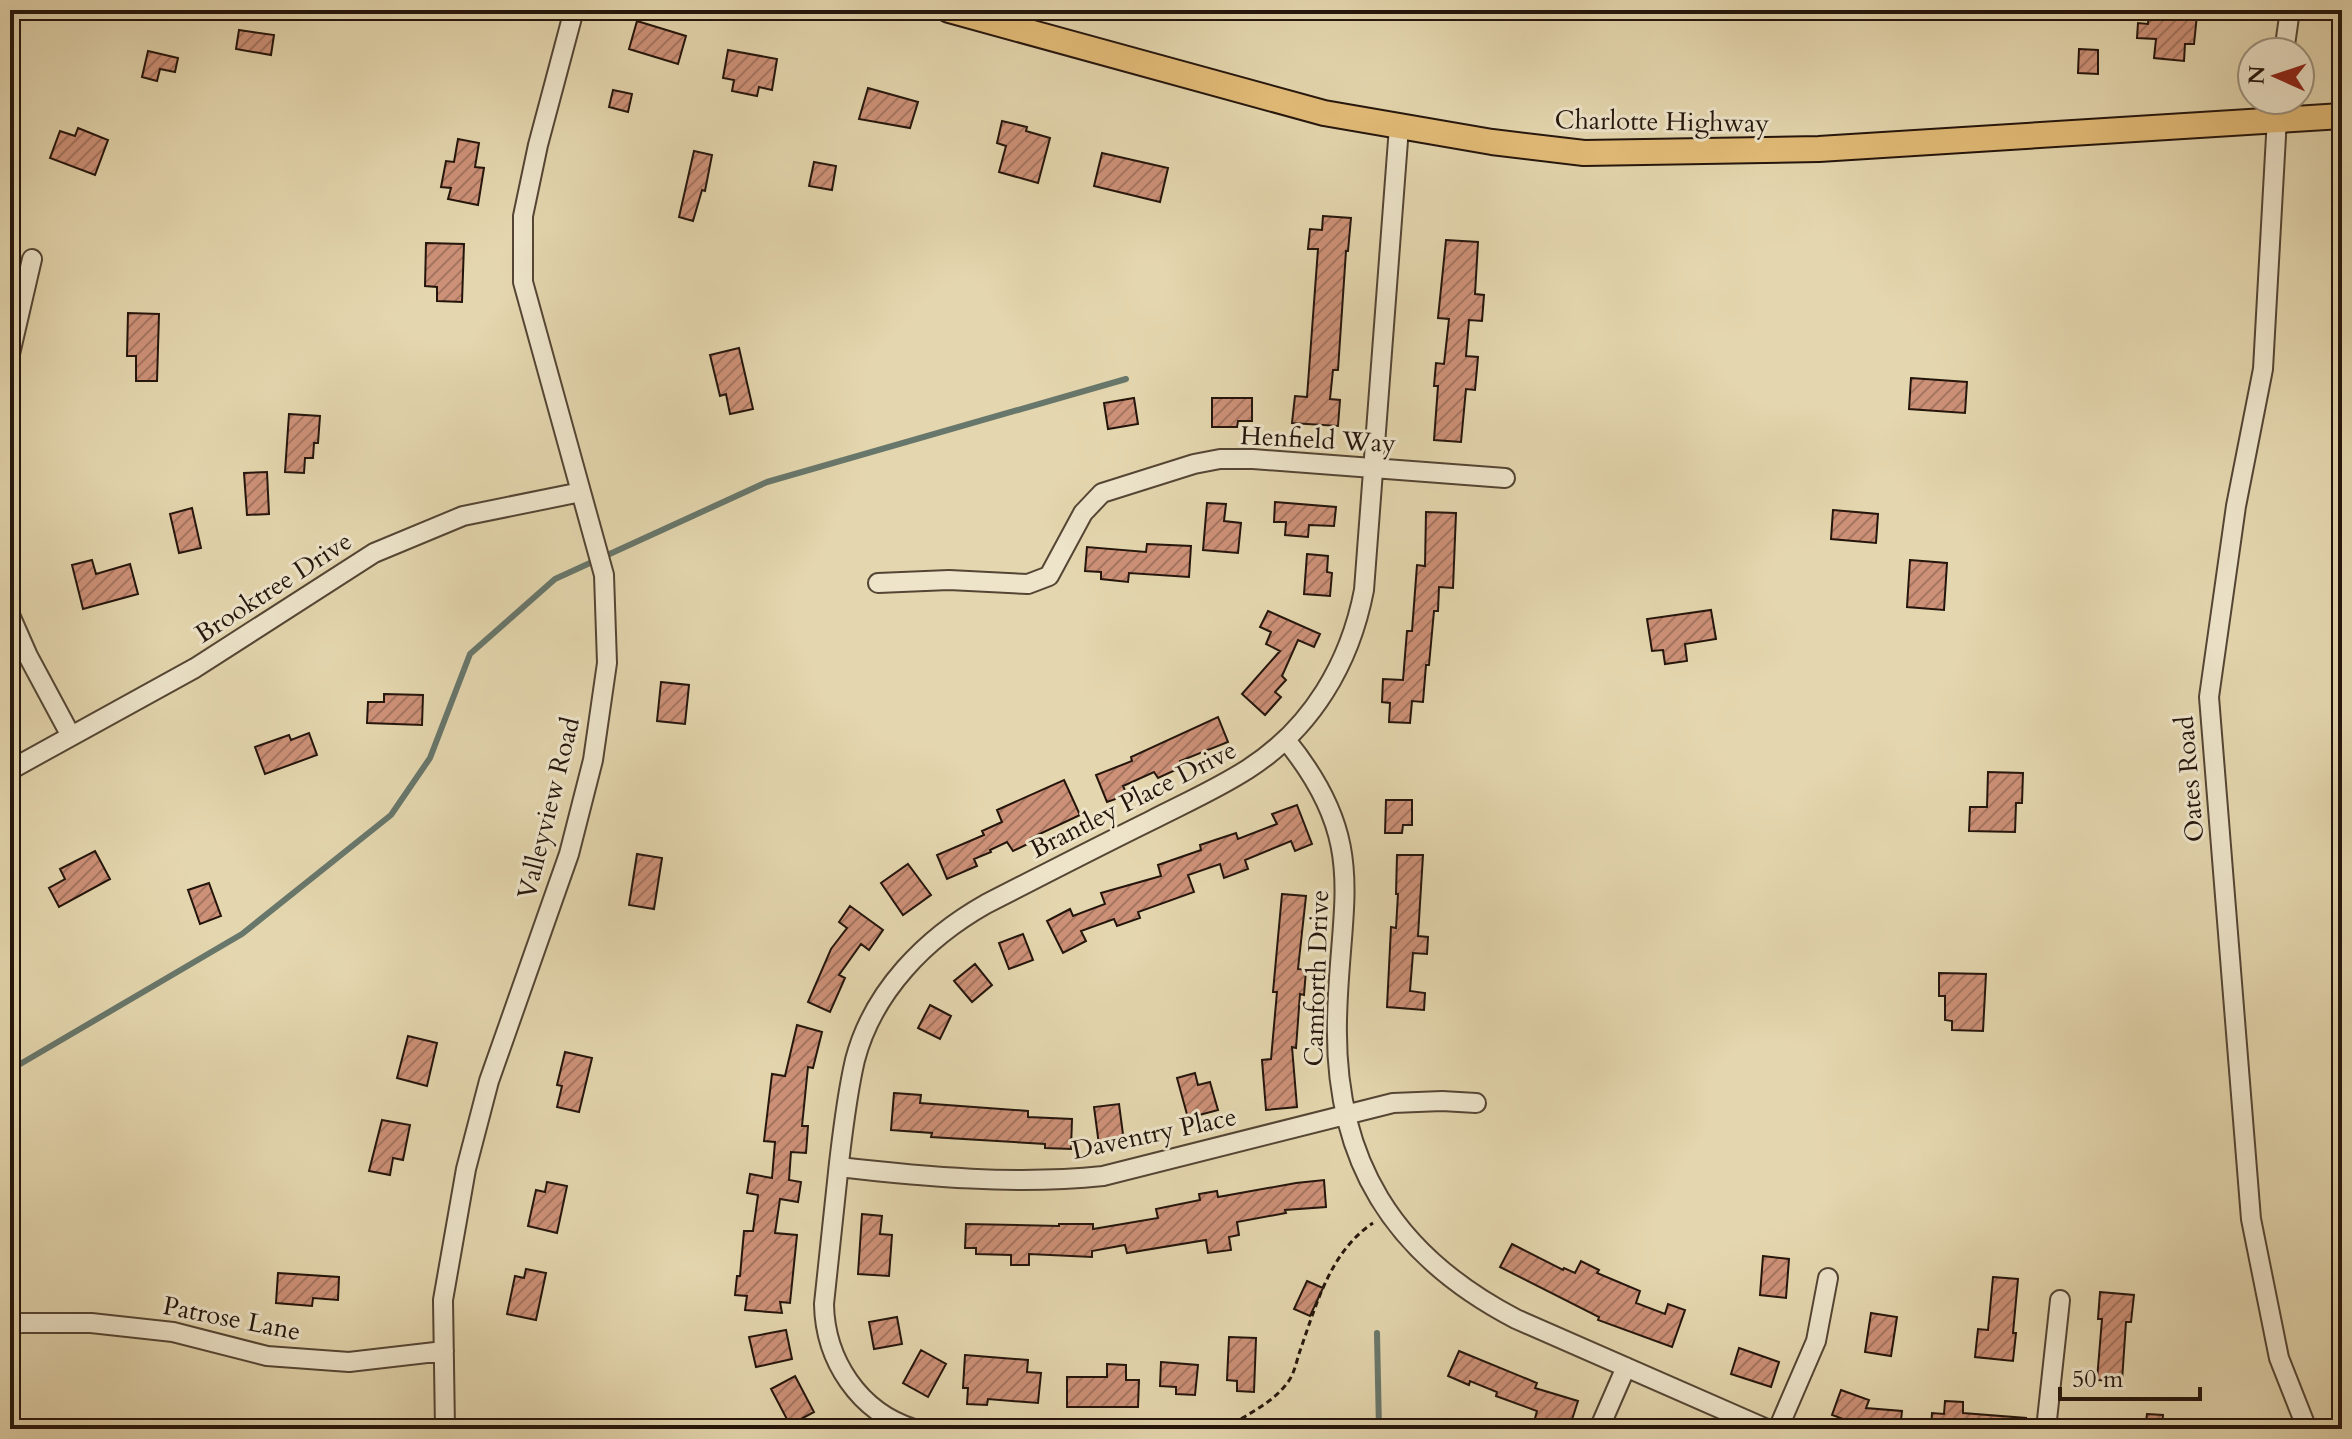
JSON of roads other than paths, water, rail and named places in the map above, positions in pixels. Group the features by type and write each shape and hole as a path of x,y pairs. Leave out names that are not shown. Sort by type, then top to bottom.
{"main road":[{"name":"Charlotte Highway","path":"949,10 977,14 1310,110 1399,127 1584,153 1819,149 2236,113"},
{"name":"Charlotte Highway","path":"2316,114 2342,116"}],"street":[{"name":"Valleyview Road","path":"445,1429 443,1300 466,1169 489,1081 569,854 593,760 607,663 604,575 523,282 523,216 538,145 574,10"},
{"path":"2286,36 2290,10"},
{"name":"Oates Road","path":"2277,116 2263,369 2236,506 2209,697 2251,1219 2279,1358 2307,1429"},
{"name":"Brantley Place Drive","path":"914,1429 892,1420 862,1398 840,1369 827,1335 824,1304 846,1104 856,1057 878,1006 910,962 933,939 986,904 1245,772 1286,740 1328,689 1348,649 1364,590 1399,127"},
{"path":"10,354 32,259"},
{"name":"Henfield Way","path":"878,583 949,580 1028,584 1049,576 1083,513 1102,493 1220,459 1505,478"},
{"name":"Brooktree Drive","path":"10,770 195,668 374,553 463,516 581,492"},
{"path":"10,615 71,736"},
{"name":"Camforth Drive","path":"1286,740 1307,766 1324,796 1340,840 1346,892 1337,1022 1340,1091 1359,1159 1389,1213 1429,1261 1480,1300 1767,1429"},
{"name":"Daventry Place","path":"839,1167 919,1176 1069,1179 1103,1176 1393,1103 1476,1103"},
{"path":"1778,1429 1816,1341 1828,1278"},
{"path":"2046,1429 2060,1300"},
{"name":"Patrose Lane","path":"10,1326 21,1323 91,1323 173,1332 267,1356 349,1362 444,1351"},
{"path":"1599,1429 1626,1367"}],"waterway":[{"path":"10,1070 242,934 391,815 430,758 470,654 555,579 767,482 1126,379"},
{"path":"1377,1333 1379,1429"}]}
